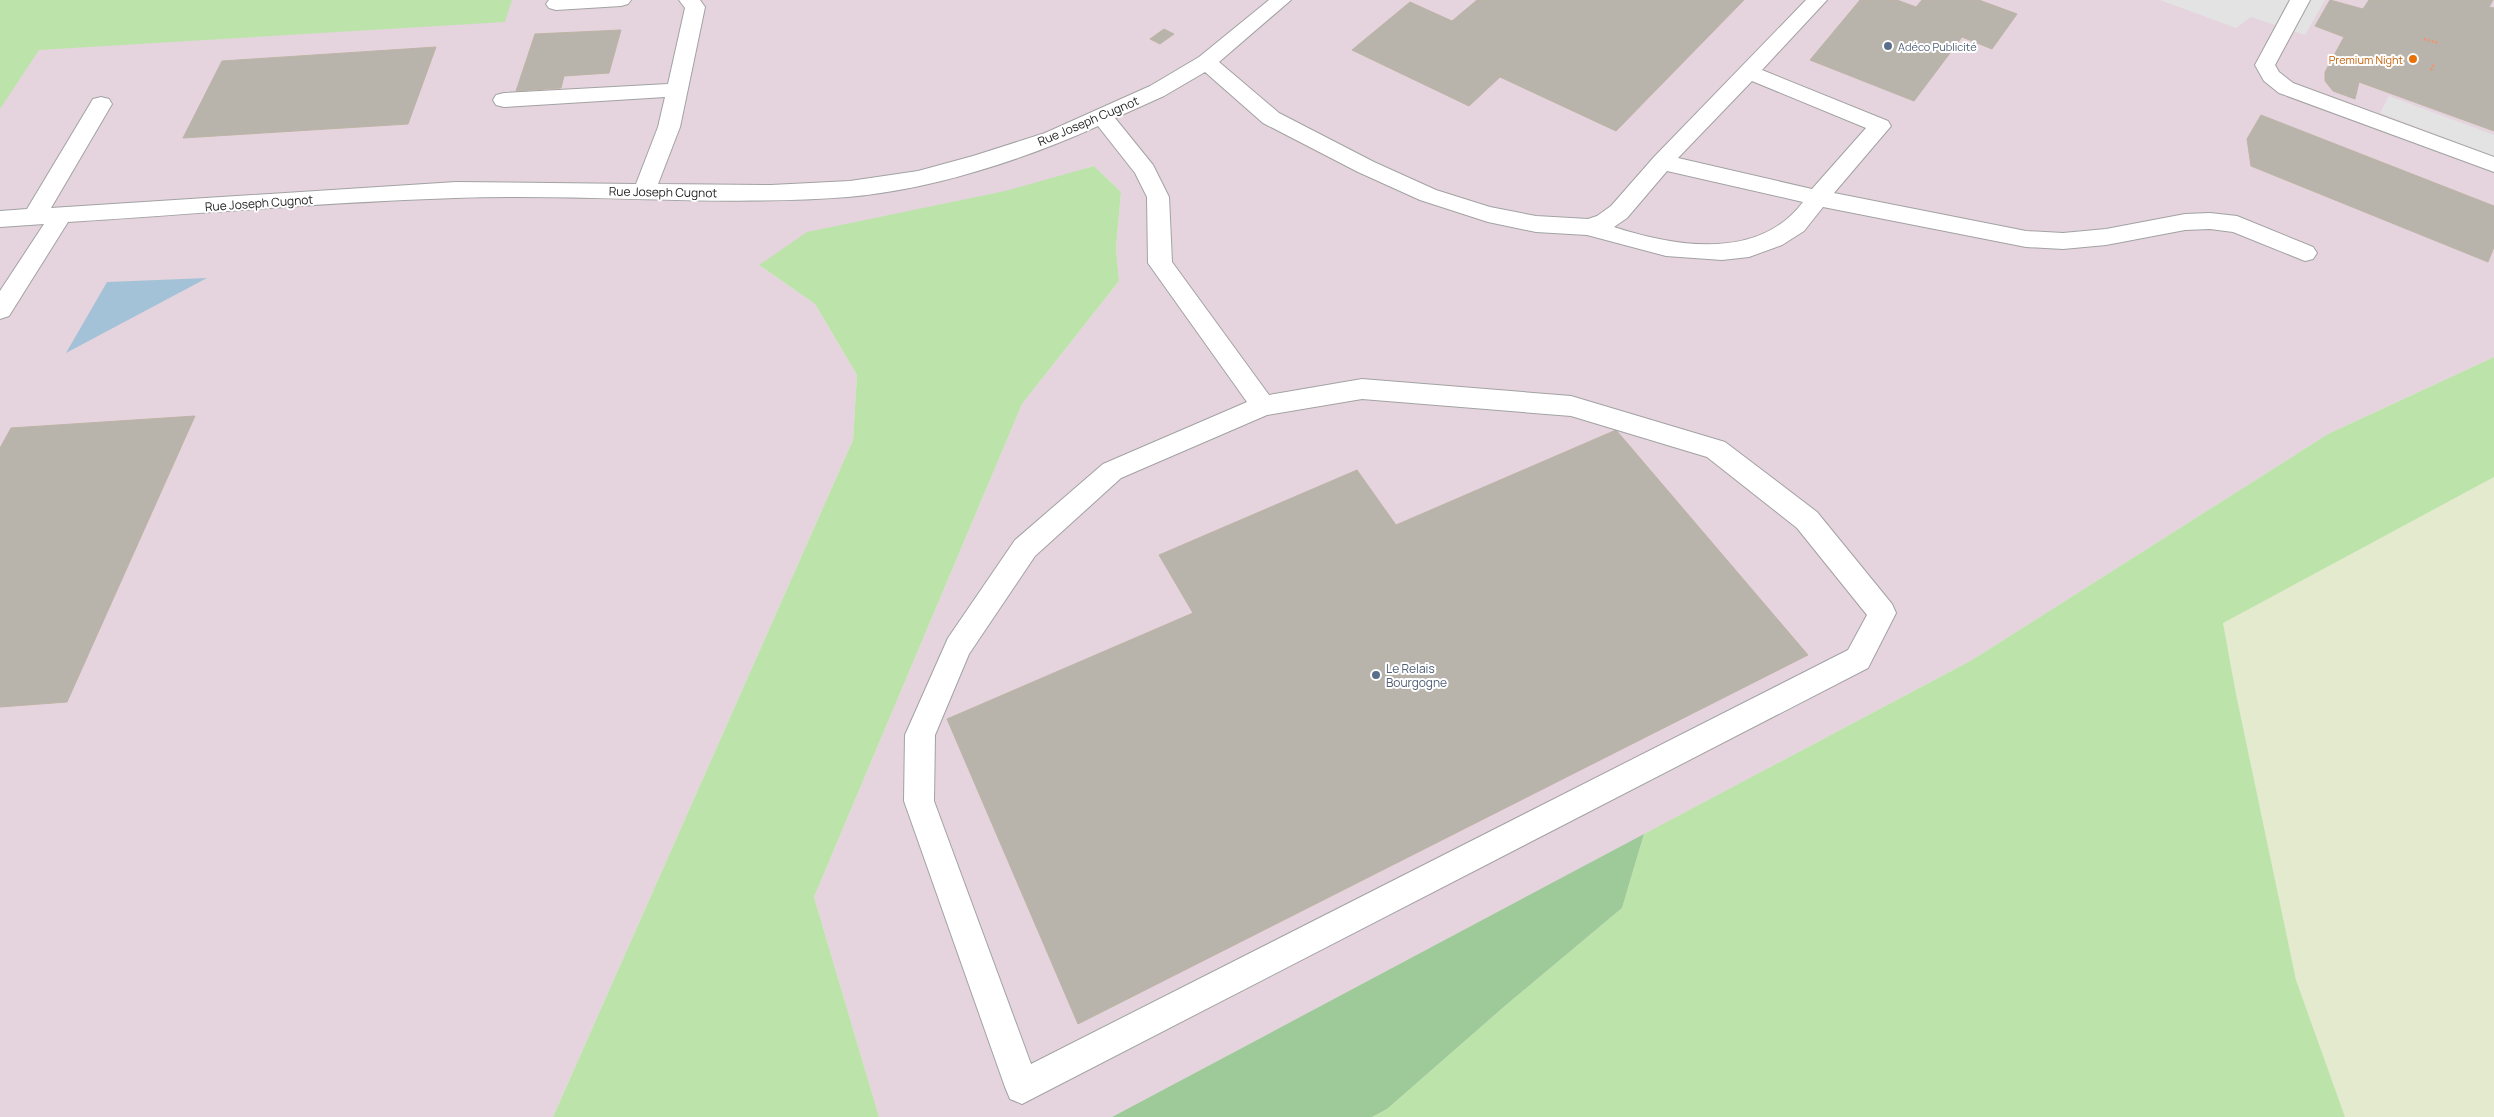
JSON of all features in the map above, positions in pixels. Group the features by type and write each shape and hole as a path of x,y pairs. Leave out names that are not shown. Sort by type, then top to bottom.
{"street":[{"path":"556,4 621,0"},
{"path":"644,192 669,127 678,90 695,7 689,0"},
{"name":"Rue Joseph Cugnot","path":"0,220 456,190 771,193 850,188 918,178 979,162 1053,138 1157,91 1206,62 1281,0"},
{"path":"1588,227 1605,222 1619,212 1662,162 1817,0"},
{"path":"2300,0 2265,65 2271,76 2286,88 2494,165"},
{"path":"1206,62 1271,118 1366,168 1428,195 1488,214 1536,224 1588,227 1625,240 1664,249 1712,253 1747,248 1776,240 1797,225 1880,126 1749,72"},
{"path":"504,100 678,90"},
{"path":"34,218 101,104"},
{"path":"1103,117 1145,170 1158,197 1160,263 1263,406"},
{"path":"1662,162 1818,198 2026,239 2063,241 2106,236 2184,222 2210,221 2237,224 2305,253"},
{"path":"0,310 61,216"},
{"path":"1362,389 1570,406 1716,449 1807,520 1882,613 1858,659 1022,1087 919,801 920,735 958,647 1025,548 1112,470 1263,406 1362,389"}],"path":[{"path":"2424,38 2438,43"},
{"path":"2431,70 2434,64"}],"shaded area":[{"path":"0,0 2494,0 2494,357 2328,434 1972,660 1112,1117 879,1117 814,897 1022,404 1119,281 1116,248 1121,192 1094,166 759,265 815,304 857,375 853,440 553,1117 0,1117"},
{"path":"2160,0 2325,0 2305,35 2251,17 2236,28"},
{"path":"2389,96 2494,135 2494,156 2380,113"}],"green space":[{"path":"0,0 512,0 505,22 39,50 0,109"},
{"path":"1094,166 1121,192 1116,248 1119,281 1022,404 814,897 879,1117 553,1117 853,440 857,375 815,304 759,265 807,232 1005,191"},
{"path":"2494,357 2494,477 2223,623 2296,980 2345,1117 1372,1117 1387,1109 1506,1005 1622,908 1644,834 1972,660 2328,434"},
{"path":"2494,477 2494,1117 2345,1117 2296,980 2236,694 2223,622"},
{"path":"1644,834 1622,908 1506,1005 1387,1109 1372,1117 1112,1117"}],"water":[{"path":"207,278 66,353 107,282"}],"building":[{"path":"1477,0 1744,0 1616,131 1500,77 1469,106 1352,50 1410,2 1452,21"},
{"path":"1860,0 1897,0 1916,7 1922,0 1979,0 2017,14 1992,49 1962,37 1914,101 1810,60"},
{"name":"Premium Night","path":"2330,0 2363,9 2369,0 2493,0 2489,7 2494,8 2494,131 2359,82 2355,99 2333,91 2325,81 2325,72 2344,37 2315,26"},
{"path":"1164,29 1174,34 1160,44 1150,39"},
{"path":"621,30 609,73 564,76 561,88 516,91 535,34"},
{"path":"436,47 408,124 183,138 222,61"},
{"path":"2261,115 2494,206 2494,247 2488,262 2251,166 2247,139"},
{"path":"195,416 67,702 0,707 0,448 11,428"},
{"path":"1616,430 1808,655 1078,1024 947,719 1193,613 1159,555 1357,470 1396,525"}],"place":[{"name":"Adéco Publicité","path":"1888,46"},
{"name":"Premium Night","path":"2413,59"},
{"name":"Le Relais Bourgogne","path":"1376,675"}]}
